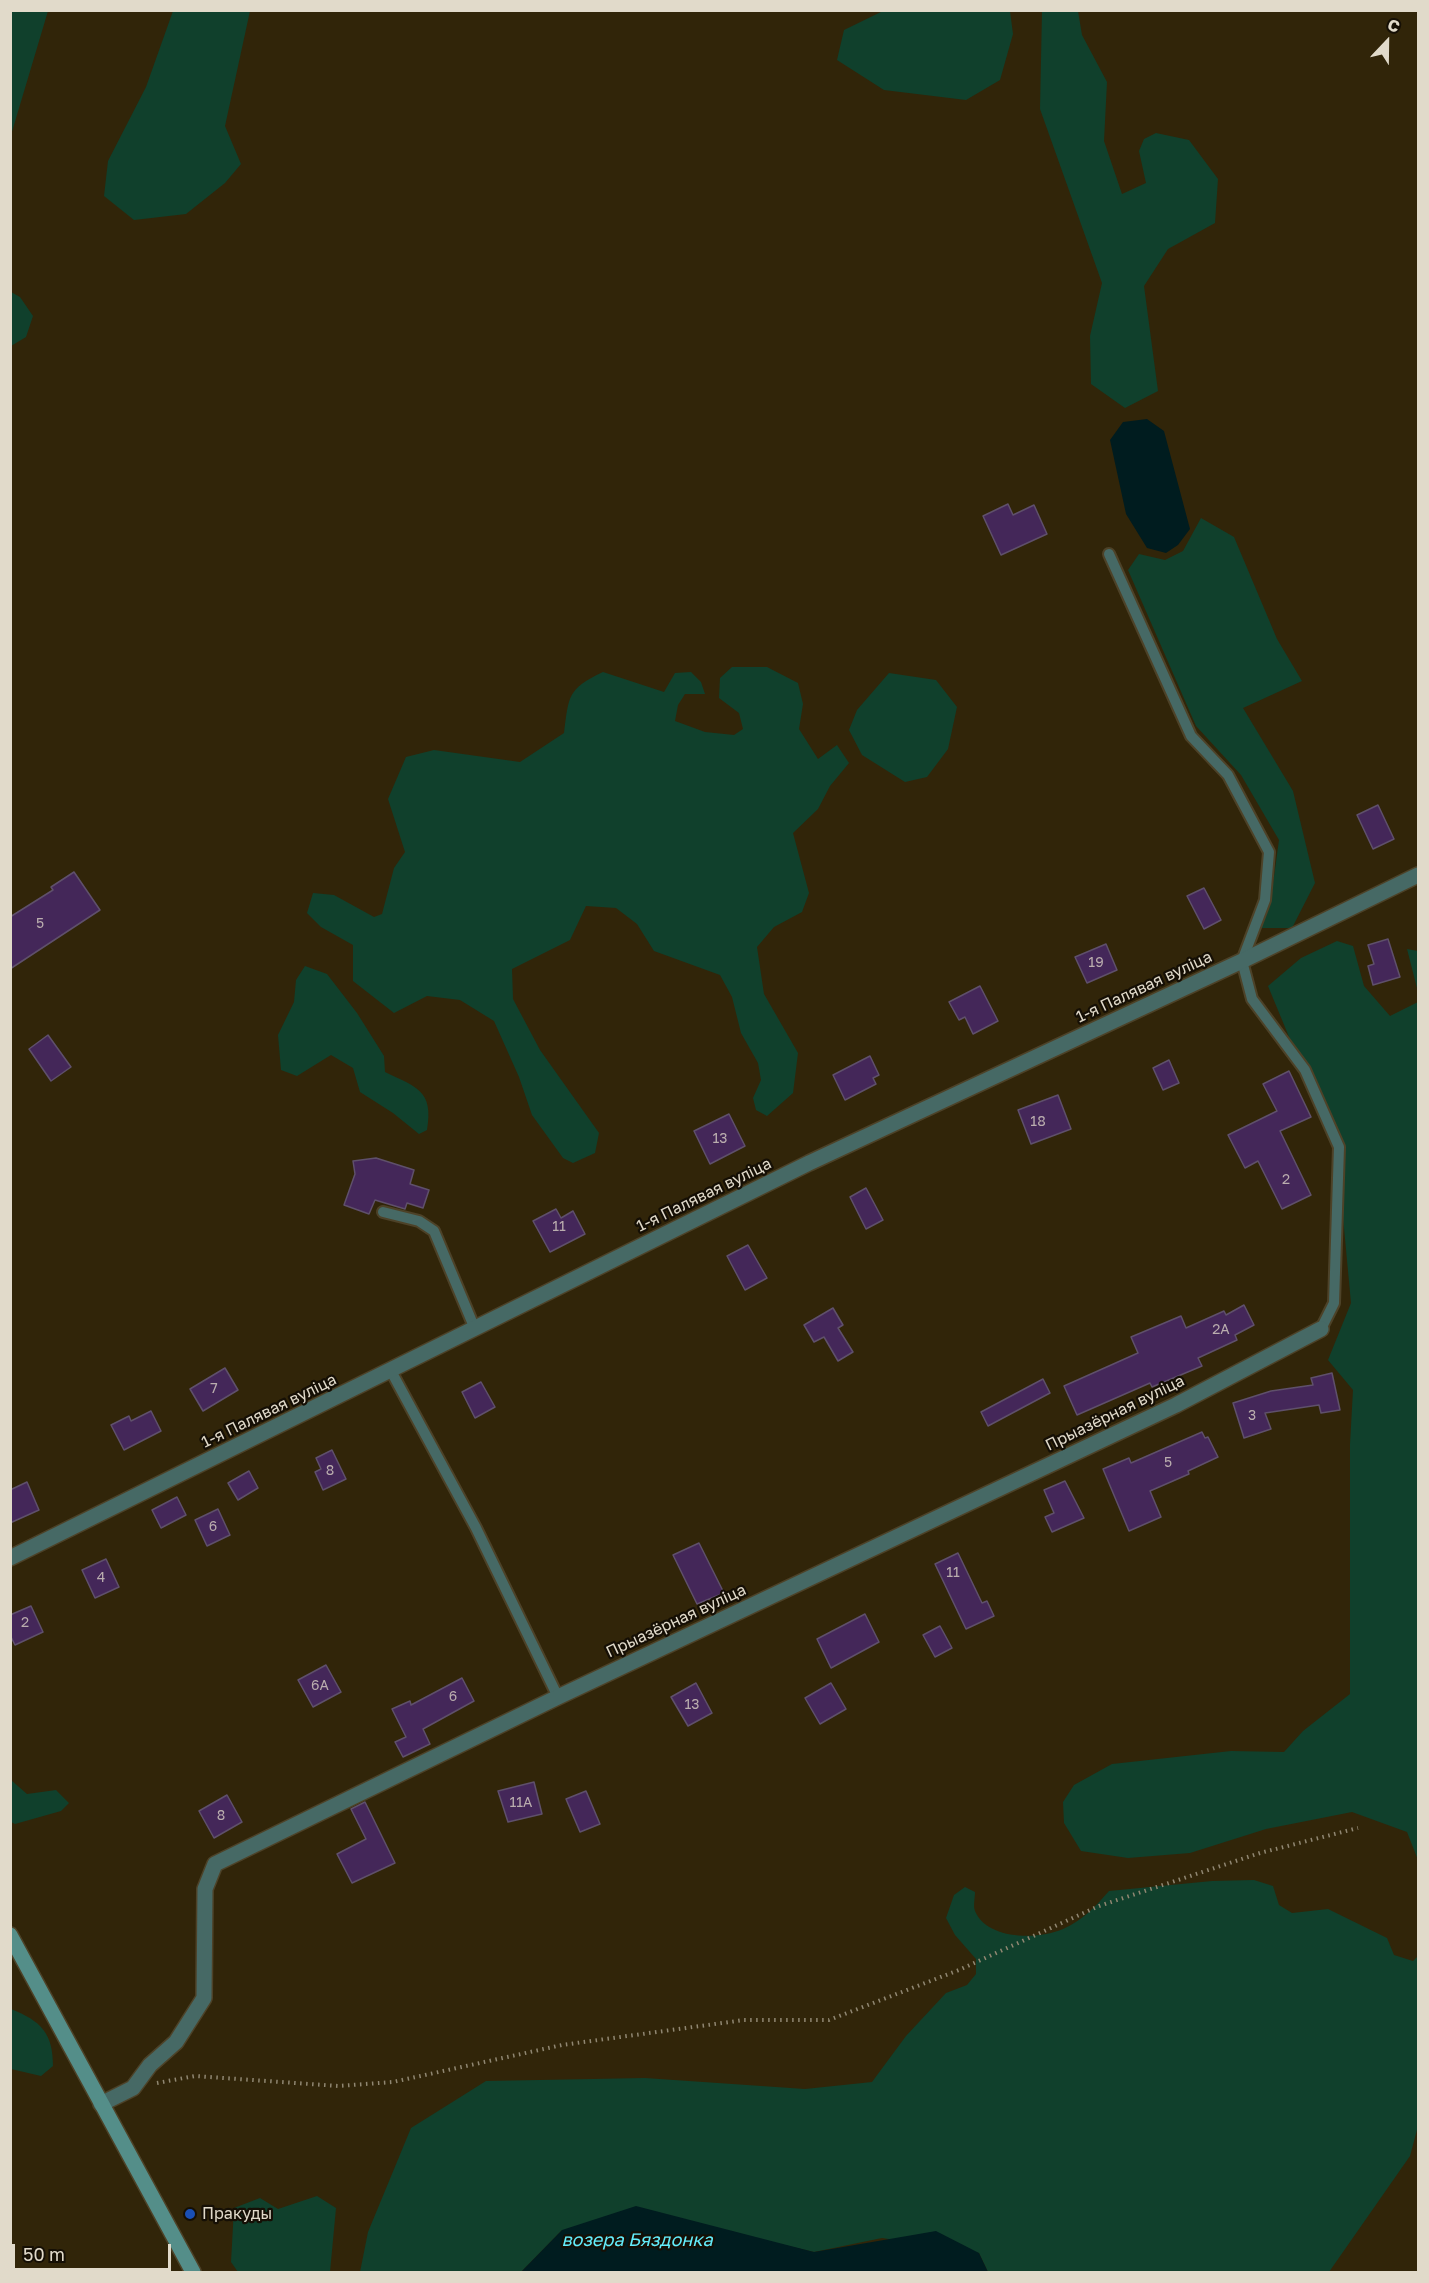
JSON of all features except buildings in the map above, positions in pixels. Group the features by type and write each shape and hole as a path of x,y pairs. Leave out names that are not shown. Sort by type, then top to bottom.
{"main road":[{"path":"10,1935 193,2272"}],"street":[{"name":"1-я Палявая вуліца","path":"10,1558 809,1163 1242,961 1419,874"},
{"name":"Прыазёрная вуліца","path":"133,2088 150,2065 176,2042 204,1998 205,1889 214,1864 558,1697 1176,1405 1321,1329"},
{"path":"101,2104 133,2088"}],"lane":[{"path":"1109,554 1191,736 1228,775 1269,852 1265,900 1242,961 1252,999 1305,1070 1339,1147 1334,1303 1321,1329"},
{"path":"383,1212 418,1221 434,1231 476,1329"},
{"path":"391,1371 476,1528 558,1697"}],"path":[{"path":"133,2088 195,2076 338,2086 393,2082 573,2044 744,2020 829,2020 959,1970 1099,1906 1260,1853 1358,1828"}],"green space":[{"path":"10,11 48,11 11,135"},
{"path":"173,11 250,11 225,126 241,164 225,183 186,214 134,220 104,196 108,161 146,87"},
{"path":"883,11 1010,11 1013,34 1000,80 966,100 884,90 837,60 844,30"},
{"path":"1042,11 1078,11 1082,35 1107,82 1104,141 1122,194 1146,183 1139,151 1144,139 1156,133 1189,140 1218,179 1215,223 1168,249 1144,286 1158,391 1125,408 1091,384 1090,336 1102,283 1040,109"},
{"path":"11,292 20,297 33,316 26,337 11,346"},
{"path":"1201,518 1234,537 1277,639 1302,681 1243,708 1293,791 1315,883 1292,928 1261,928 1270,906 1279,840 1241,775 1196,726 1128,570 1139,554 1165,560 1183,551"},
{"path":"732,667 767,667 798,683 803,704 799,729 818,759 837,745 849,763 830,786 818,809 793,833 809,893 802,912 774,927 757,947 764,994 798,1053 793,1093 767,1116 756,1110 753,1098 761,1080 758,1063 741,1033 732,997 720,975 654,951 637,924 616,908 586,906 570,940 512,969 513,999 540,1050 599,1133 595,1153 573,1163 563,1158 532,1115 519,1077 494,1021 460,1000 427,996 394,1013 353,981 353,945 321,927 307,913 313,893 334,895 374,917 382,914 394,868 405,852 388,799 406,757 434,750 520,762 564,733 567,710 572,695 582,684 603,672 664,692 675,673 691,672 701,682 705,694 685,694 678,705 675,721 705,732 734,735 743,729 739,713 719,698 720,678"},
{"path":"889,673 936,680 957,707 948,749 927,777 905,782 862,755 849,730 857,710"},
{"path":"1337,941 1353,946 1364,986 1390,1016 1418,1002 1418,1860 1407,1832 1352,1812 1266,1829 1190,1853 1128,1858 1081,1851 1064,1823 1063,1802 1074,1785 1112,1764 1231,1751 1284,1752 1303,1731 1350,1694 1350,1444 1353,1390 1328,1360 1351,1303 1337,1153 1268,986 1301,958"},
{"path":"1407,949 1418,951 1418,992"},
{"path":"305,966 327,974 357,1013 384,1056 385,1072 414,1086 425,1098 428,1106 427,1130 419,1134 393,1113 360,1092 353,1068 331,1055 297,1076 281,1070 278,1035 294,1002 296,980"},
{"path":"11,1780 27,1794 56,1790 69,1803 61,1811 15,1824 11,1822"},
{"path":"1254,1880 1273,1886 1279,1905 1292,1913 1328,1909 1387,1938 1394,1955 1413,1961 1418,1956 1418,2126 1410,2156 1329,2272 988,2272 979,2253 882,2238 814,2252 754,2238 562,2230 521,2272 360,2272 368,2232 411,2128 486,2081 645,2078 805,2089 872,2082 906,2036 946,1993 967,1985 976,1974 976,1959 955,1935 946,1918 954,1895 965,1887 975,1892 974,1909 981,1921 990,1928 1002,1932 1027,1936 1053,1933 1077,1922 1109,1891 1212,1881"},
{"path":"11,2009 30,2018 48,2037 53,2066 41,2076 11,2069"},
{"path":"317,2196 336,2208 330,2272 238,2272 231,2262 234,2208 260,2198 278,2209"}],"water":[{"path":"1147,419 1164,431 1190,529 1178,545 1166,553 1147,548 1126,514 1110,440 1123,422"},
{"name":"возера Бяздонка","path":"636,2206 814,2252 936,2231 979,2253 988,2272 521,2272 562,2230"}],"place":[{"name":"Пракуды","path":"190,2214"}]}
